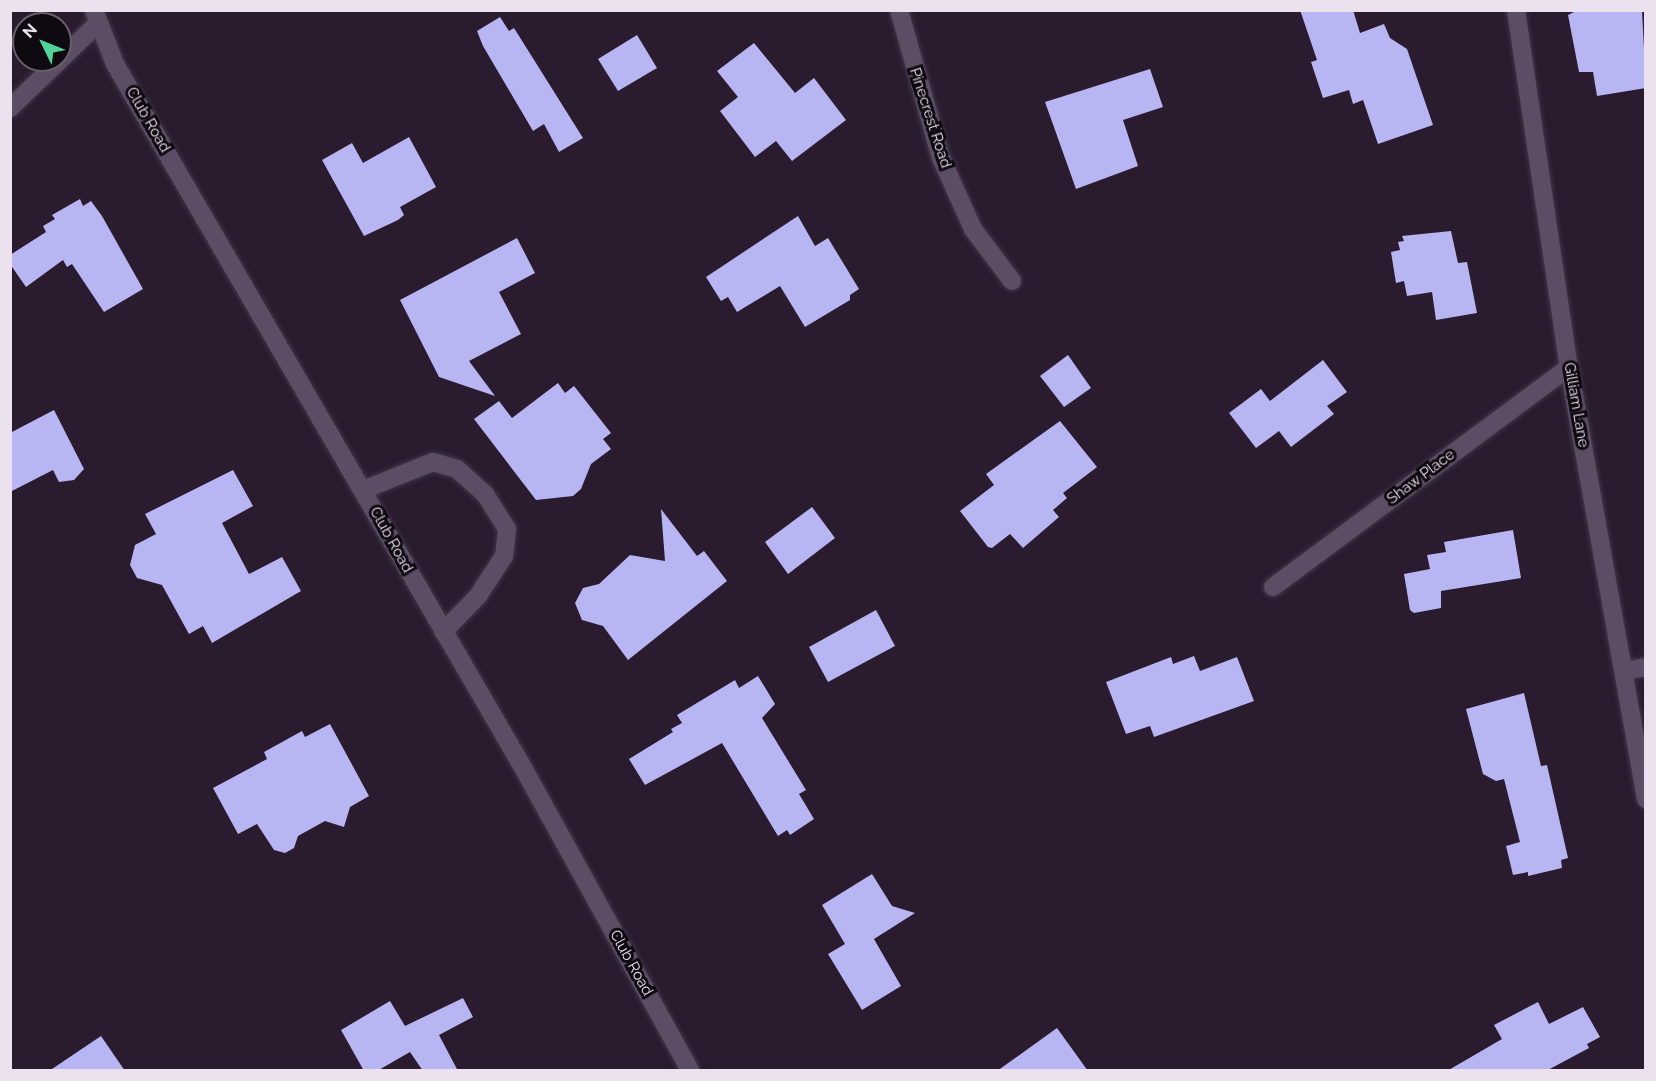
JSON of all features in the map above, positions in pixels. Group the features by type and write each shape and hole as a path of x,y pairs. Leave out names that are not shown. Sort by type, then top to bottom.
{"street":[{"name":"Pinecrest Road","path":"898,10 940,158 972,229 1012,281"},
{"name":"Gilliam Lane","path":"1516,10 1569,367 1646,799"},
{"path":"72,46 96,17"},
{"name":"Club Road","path":"96,17 116,64 521,764 690,1071"},
{"path":"10,108 48,72"},
{"name":"Shaw Place","path":"1273,587 1569,367"},
{"path":"363,490 433,462 457,469 485,494 507,529 504,556 478,596 443,632"},
{"path":"1625,671 1646,667"}],"building":[{"path":"1300,10 1353,10 1360,33 1384,24 1390,38 1407,49 1433,125 1378,144 1363,100 1353,104 1349,90 1323,98 1311,62 1317,60"},
{"path":"1578,10 1642,10 1646,88 1597,96 1593,72 1579,72 1568,15"},
{"path":"500,17 509,31 514,28 583,138 559,152 544,124 533,131 483,46 477,31"},
{"path":"637,35 657,68 618,91 598,59"},
{"path":"754,43 795,93 814,78 846,120 792,161 776,141 755,157 720,111 738,97 717,71"},
{"path":"1150,69 1163,107 1123,120 1138,166 1076,189 1045,102"},
{"path":"409,137 436,187 400,207 404,215 398,220 364,236 322,160 352,143 363,163"},
{"path":"80,199 83,206 91,201 102,216 143,289 104,312 72,264 67,267 63,260 26,287 10,264 10,255 46,232 43,226 55,219 52,215"},
{"path":"798,216 815,246 828,238 859,289 850,295 850,300 805,327 780,286 737,312 728,297 721,301 706,277"},
{"path":"1451,231 1458,263 1467,262 1477,313 1436,320 1432,292 1407,296 1404,281 1396,283 1391,252 1400,250 1398,242 1404,241 1402,236"},
{"path":"517,238 535,273 499,292 521,334 469,361 495,396 439,377 400,300"},
{"path":"1068,355 1091,388 1064,407 1040,376"},
{"path":"1323,360 1347,392 1327,406 1334,414 1291,447 1279,431 1256,448 1229,413 1261,389 1270,401"},
{"path":"558,383 565,393 574,386 611,433 603,439 611,449 591,464 581,489 573,496 536,500 474,419 499,401 512,418"},
{"path":"54,410 84,469 74,480 59,482 53,470 10,492 10,433"},
{"path":"1060,421 1097,467 1063,493 1067,498 1053,510 1059,517 1023,548 1010,534 992,548 988,547 960,511 994,485 986,474"},
{"path":"233,470 253,506 222,523 249,574 282,557 301,591 212,643 203,626 189,634 162,585 137,578 130,565 135,545 156,534 145,514"},
{"path":"812,507 835,538 788,574 765,542"},
{"path":"661,509 697,556 704,551 727,581 628,660 603,626 582,620 575,603 583,588 599,584 630,555 665,561"},
{"path":"1513,530 1521,578 1441,591 1441,608 1414,613 1410,610 1404,574 1430,569 1427,555 1446,552 1444,542"},
{"path":"876,610 895,646 828,682 809,647"},
{"path":"1194,656 1200,671 1237,657 1254,701 1154,737 1150,726 1126,734 1106,682 1171,657 1173,664"},
{"path":"758,676 775,704 762,718 806,790 799,794 814,819 790,835 787,830 778,836 722,743 645,785 629,759 673,732 671,729 682,723 677,715 735,680 739,688"},
{"path":"1524,693 1541,766 1547,765 1568,858 1561,860 1562,868 1528,876 1528,872 1513,875 1506,846 1520,842 1504,779 1496,781 1483,774 1466,709"},
{"path":"330,724 369,796 350,807 344,827 325,821 298,836 294,848 285,853 274,850 257,824 238,834 213,788 267,759 264,752 302,731 305,737"},
{"path":"872,874 892,906 915,913 874,939 901,986 862,1010 828,954 845,944 822,905"},
{"path":"463,998 473,1017 439,1035 458,1071 423,1071 410,1052 377,1071 364,1071 341,1030 390,1001 405,1026"},
{"path":"1538,1002 1549,1024 1583,1007 1600,1037 1587,1044 1589,1048 1546,1071 1447,1071 1502,1039 1494,1025"},
{"path":"1057,1028 1088,1071 997,1071"},
{"path":"101,1036 125,1071 49,1071"}]}
